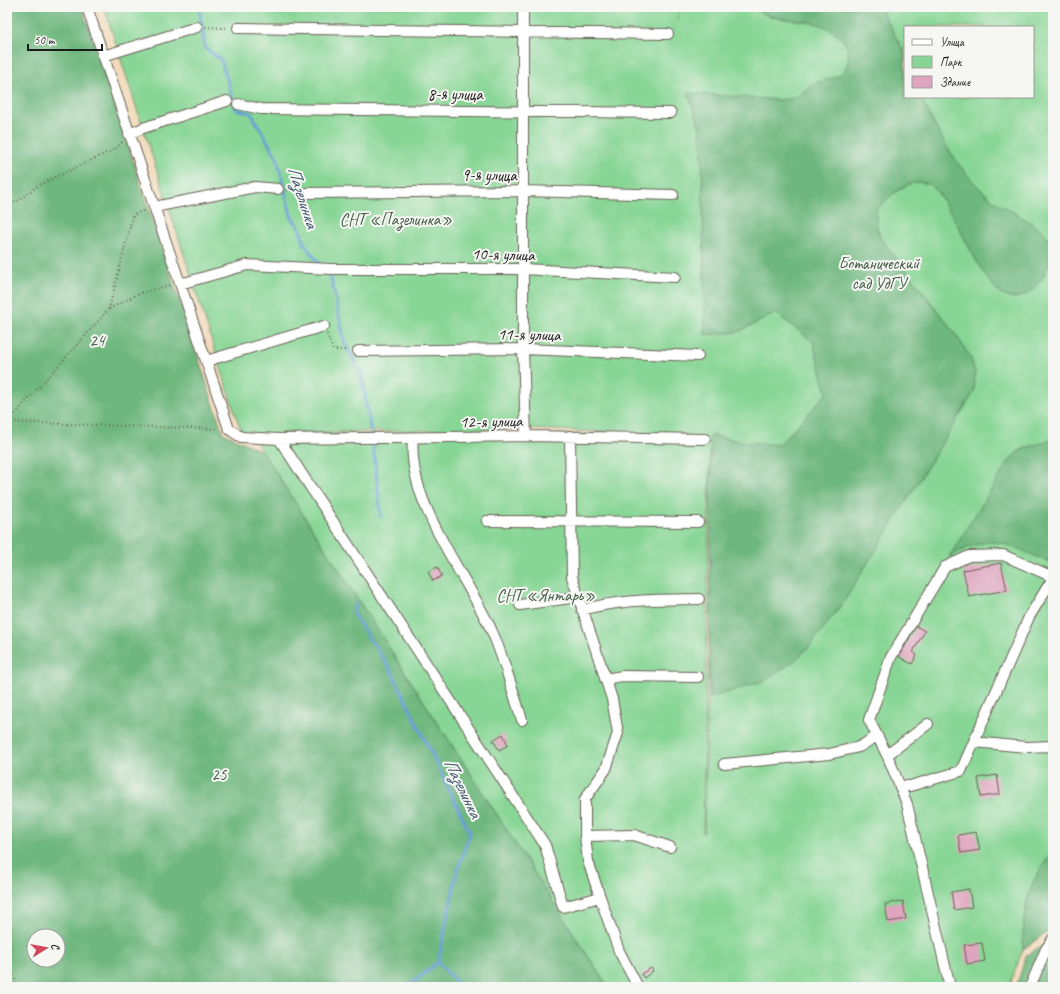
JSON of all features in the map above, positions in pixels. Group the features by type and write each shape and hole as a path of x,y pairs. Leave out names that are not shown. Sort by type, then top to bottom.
{"street":[{"path":"87,7 229,429"},
{"path":"523,7 523,349 526,436"},
{"path":"103,56 197,27"},
{"path":"238,28 668,34"},
{"path":"130,134 143,128 227,101"},
{"name":"8-я улица","path":"238,104 261,109 671,113"},
{"path":"154,207 255,187 278,189"},
{"name":"9-я улица","path":"306,193 523,191 672,195"},
{"name":"10-я улица","path":"180,284 247,265 331,269 523,269 675,276"},
{"path":"206,361 324,326"},
{"name":"11-я улица","path":"358,351 523,349 698,356"},
{"name":"12-я улица","path":"229,429 241,437 279,439 526,436 705,439"},
{"path":"570,436 572,576 612,699 618,733 606,769 585,799 585,836 588,861 619,951 638,987"},
{"path":"413,438 411,455 425,507 493,636 522,720"},
{"path":"279,439 546,845 563,907 600,897"},
{"path":"487,521 572,520 698,522"},
{"path":"900,786 910,786 961,771 1029,617 1053,577 1003,555 969,556 945,567 891,657 869,720 887,755 907,804 950,987"},
{"path":"520,605 578,597"},
{"path":"582,610 608,603 634,600 698,599"},
{"path":"605,678 622,676 698,677"},
{"path":"887,755 928,724"},
{"path":"724,764 829,754 859,747 877,736"},
{"path":"974,742 1026,747 1053,746"},
{"path":"585,836 634,835 670,847"},
{"path":"1030,987 1046,949 1053,939"}],"path":[{"path":"197,27 238,28"},
{"path":"7,207 39,185 117,148 130,134"},
{"path":"109,309 132,215 154,207"},
{"path":"7,422 109,309 140,292 180,284"},
{"path":"324,326 333,350 345,350"},
{"path":"7,422 229,429"},
{"path":"7,952 9,953 17,987"}],"green space":[{"name":"25","path":"7,7 82,7 223,433 262,451 608,987 7,987"},
{"path":"104,7 678,7 678,20 679,7 1053,7 1053,928 1023,949 1009,987 608,987 251,434 241,431","holes":["525,429 690,435 280,434 281,433","710,450 712,520 703,833"]},
{"name":"Ботанический сад УдГУ","path":"754,7 880,7 904,52 904,98 921,98 943,140 960,166 970,178 993,200 1024,218 1045,234 1049,240 1051,250 1045,274 1037,285 1028,293 1018,298 1008,297 998,291 990,282 976,261 953,217 939,195 934,188 927,183 919,182 902,188 887,199 876,211 877,227 880,237 954,332 971,358 975,371 974,392 843,603 809,647 794,661 766,680 710,698 710,435 739,441 779,445 827,393 813,342 776,313 738,332 705,335 702,154 699,124 688,93 780,100 789,99 798,96 815,83 841,74 847,65 848,60 847,47 844,42 837,34 827,28 805,21 781,18 761,13"},
{"path":"1053,439 1053,561 1042,559 1014,547 995,542 979,544 949,557 1007,464 1017,452"},
{"path":"1053,850 1053,928 1023,949 1024,922 1028,896 1037,875"},
{"path":"1053,939 1053,987 1016,987 1026,956"}],"building":[{"path":"1001,563 1007,590 969,597 963,570"},
{"path":"437,567 442,576 433,581 428,572"},
{"path":"916,626 925,631 913,652 917,655 912,664 899,657"},
{"path":"503,734 508,745 499,750 493,740"},
{"path":"997,775 1000,794 981,797 978,778"},
{"path":"976,832 980,850 961,853 958,835"},
{"path":"969,889 972,907 954,910 951,892"},
{"path":"903,901 906,919 888,922 885,904"},
{"path":"982,943 985,961 967,964 964,945"},
{"path":"651,968 653,971 644,978 641,974"}],"waterway":[{"name":"Пазелинка","path":"199,7 205,48 221,60 236,109 251,113 277,158 291,216 299,227 305,245 321,266"},
{"name":"Пазелинка","path":"325,271 331,278 345,344 361,373 371,432"},
{"name":"Пазелинка","path":"373,446 381,517"},
{"name":"Пазелинка","path":"355,604 353,614 392,672 470,833 457,872 438,962 408,987"},
{"path":"438,962 460,987"}],"park label":[{"name":"СНТ «Пазелинка»","path":"396,219"},
{"name":"24","path":"97,340"},
{"name":"СНТ «Янтарь»","path":"546,595"}]}
